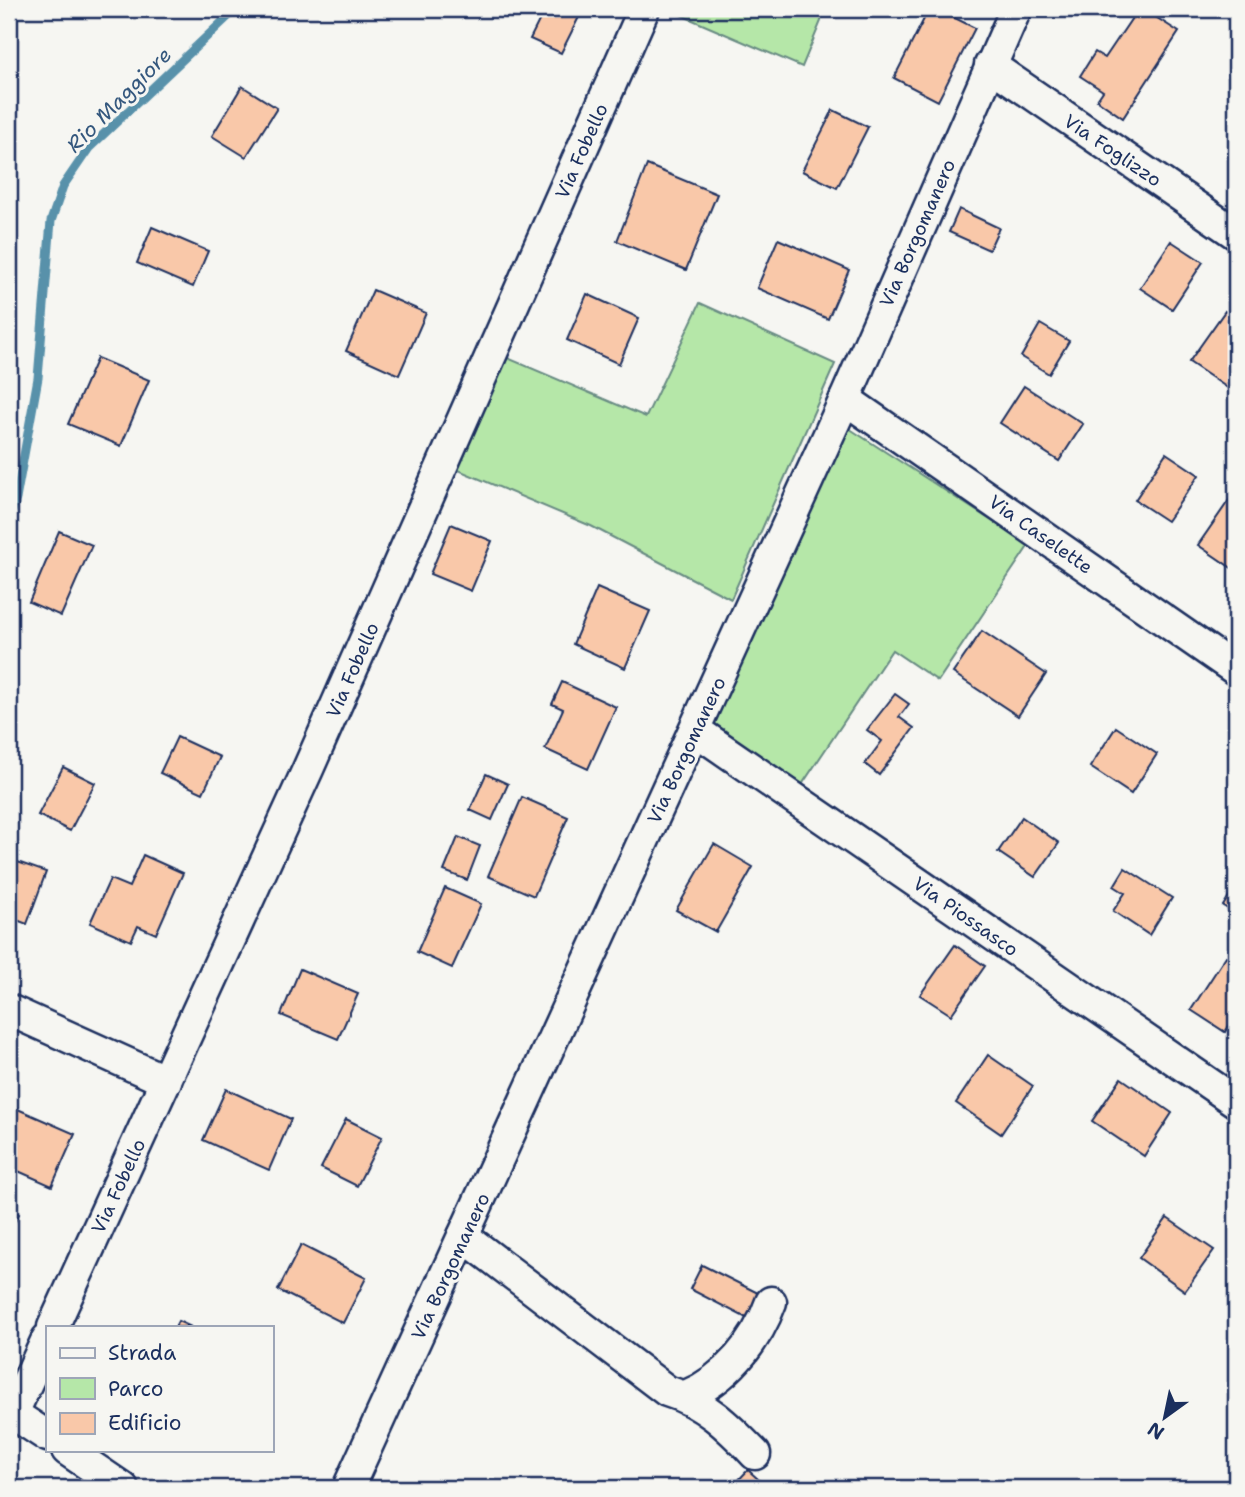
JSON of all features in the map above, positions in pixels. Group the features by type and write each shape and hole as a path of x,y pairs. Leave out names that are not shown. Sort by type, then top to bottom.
{"street":[{"name":"Via Fobello","path":"52,1326 303,782 644,9"},
{"name":"Via Borgomanero","path":"348,1488 845,398 1016,9"},
{"name":"Via Foglizzo","path":"990,65 1236,234"},
{"name":"Via Caselette","path":"845,398 1236,670"},
{"name":"Via Piossasco","path":"695,730 1236,1102"},
{"path":"9,1010 166,1080"},
{"path":"463,1236 667,1391 686,1396 707,1409 755,1454"},
{"path":"686,1396 705,1388 731,1365 762,1328 771,1302"},
{"path":"46,1341 11,1412 46,1435"},
{"path":"70,1452 123,1488"}],"green space":[{"path":"667,9 826,9 802,67"},
{"path":"700,303 835,364 731,599 591,526 456,469 503,356 646,417"},
{"path":"847,427 1029,545 938,681 892,650 801,786 711,725"}],"building":[{"path":"527,9 583,9 561,53 530,39 541,17"},
{"path":"929,9 937,9 975,28 938,101 894,78"},
{"path":"1138,9 1143,9 1179,32 1123,118 1097,100 1103,91 1080,76 1095,52 1105,58"},
{"path":"242,86 277,108 246,157 212,136"},
{"path":"833,110 868,127 837,188 802,171"},
{"path":"647,165 717,194 686,270 617,241"},
{"path":"959,209 999,228 989,250 949,232"},
{"path":"152,227 208,251 193,287 137,263"},
{"path":"778,239 849,270 828,319 757,288"},
{"path":"1171,241 1203,262 1172,309 1140,288"},
{"path":"373,290 426,313 399,375 346,351"},
{"path":"587,294 639,318 619,364 567,340"},
{"path":"1225,311 1236,319 1235,393 1189,362"},
{"path":"1040,324 1069,341 1049,374 1021,357"},
{"path":"97,358 149,380 121,446 68,424"},
{"path":"1024,386 1083,424 1059,461 1000,423"},
{"path":"1166,453 1199,475 1167,521 1135,500"},
{"path":"1236,490 1236,571 1198,545"},
{"path":"451,524 492,541 471,591 430,574"},
{"path":"59,531 92,545 61,616 29,602"},
{"path":"597,588 650,611 625,668 573,644"},
{"path":"982,631 1046,674 1018,716 953,673"},
{"path":"562,682 616,707 588,769 545,749 563,709 552,704"},
{"path":"895,694 909,704 899,717 914,728 879,775 865,764 882,741 867,730"},
{"path":"1116,727 1157,754 1131,794 1090,767"},
{"path":"177,737 220,757 203,793 160,773"},
{"path":"63,767 95,783 70,831 38,815"},
{"path":"486,774 508,784 492,820 470,810"},
{"path":"522,797 568,817 534,896 488,876"},
{"path":"1022,817 1059,843 1035,877 998,852"},
{"path":"458,837 480,846 467,880 444,871"},
{"path":"714,844 753,867 716,932 676,910"},
{"path":"143,855 183,873 156,934 138,926 131,941 90,923 110,879 129,887"},
{"path":"9,859 46,872 27,924 9,917"},
{"path":"1125,868 1172,898 1149,935 1113,911 1125,893 1114,886"},
{"path":"1236,885 1236,914 1223,906"},
{"path":"445,888 481,904 452,968 417,952"},
{"path":"955,945 985,966 951,1015 920,995"},
{"path":"1226,956 1236,962 1236,1015 1225,1032 1191,1010"},
{"path":"300,969 358,994 338,1039 281,1015"},
{"path":"988,1055 1033,1086 1001,1134 956,1103"},
{"path":"1121,1078 1172,1113 1144,1156 1092,1121"},
{"path":"226,1089 291,1119 269,1170 203,1140"},
{"path":"13,1107 75,1134 52,1186 9,1167 9,1116"},
{"path":"346,1119 382,1137 357,1186 321,1168"},
{"path":"9,1207 19,1214 9,1233"},
{"path":"1167,1218 1214,1250 1185,1291 1139,1258"},
{"path":"301,1245 366,1278 343,1323 278,1290"},
{"path":"702,1265 764,1296 752,1321 690,1289"},
{"path":"178,1321 189,1326 176,1326"},
{"path":"748,1470 768,1488 731,1488"}],"waterway":[{"name":"Rio Maggiore","path":"9,521 16,499 38,378 51,221 63,186 89,148 236,9"}]}
